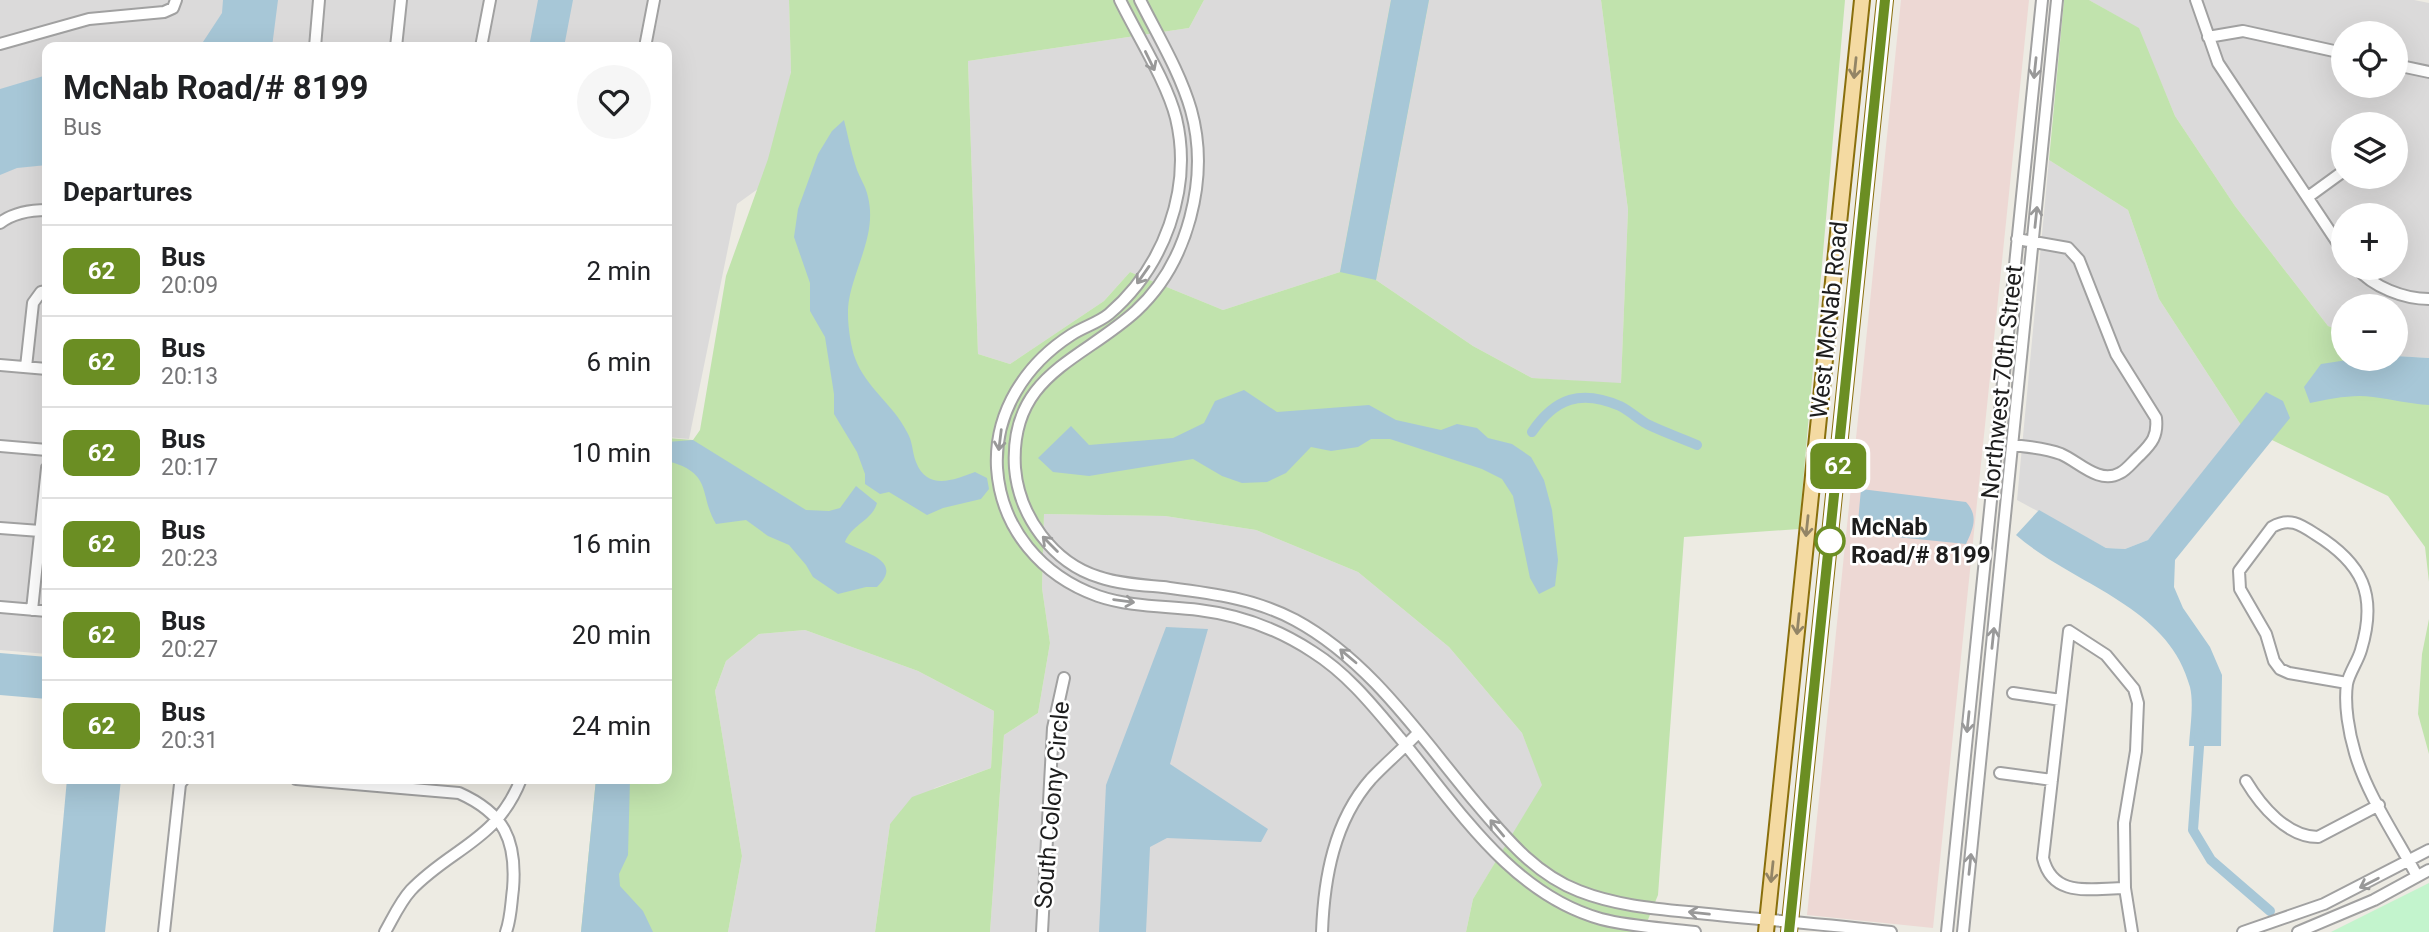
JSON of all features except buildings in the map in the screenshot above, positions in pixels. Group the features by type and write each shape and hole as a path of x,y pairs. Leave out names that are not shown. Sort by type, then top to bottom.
{"main road":[{"name":"West McNab Road","path":"1766,926 1862,0"},
{"name":"West McNab Road","path":"1790,927 1885,0"}],"street":[{"path":"315,42 319,0"},
{"path":"397,42 401,0"},
{"path":"482,42 490,0"},
{"path":"646,42 654,0"},
{"path":"1120,0 1175,117 1180,156 1175,211 1163,243 1128,295 1106,317 1048,351 1029,371 1010,400 999,434 997,468 1003,501 1014,528 1034,556 1056,576 1096,595 1117,601 1203,610 1244,618 1286,635 1317,654 1344,676 1455,806 1517,873 1568,906 1600,918 1695,932"},
{"path":"1140,0 1191,111 1197,144 1197,180 1192,212 1179,250 1162,280 1131,315 1059,365 1043,381 1027,407 1017,436 1015,469 1022,499 1032,523 1048,544 1096,577 1247,600 1294,620 1327,640 1358,665 1525,857 1548,875 1576,890 1635,906 1766,926 1891,932"},
{"name":"Northwest 70th Street","path":"1947,932 2042,0"},
{"name":"Northwest 70th Street","path":"1963,932 2057,0"},
{"path":"2196,0 2207,37 2225,75 2331,232"},
{"path":"0,44 89,19 164,12 175,4"},
{"path":"2207,37 2243,31 2331,50"},
{"path":"2408,68 2429,72"},
{"path":"2308,197 2331,180"},
{"path":"0,223 32,210 42,210"},
{"path":"2013,445 2047,449 2064,455 2096,474 2110,475 2119,474 2150,445 2158,429 2156,418 2116,354 2079,260 2068,248 2017,239"},
{"path":"2371,280 2392,292 2429,299"},
{"path":"26,367 33,303 42,294"},
{"path":"0,365 42,369"},
{"path":"0,446 42,450"},
{"path":"32,610 42,513"},
{"path":"2347,683 2280,669 2274,661 2266,634 2241,589 2239,571 2272,527 2280,523 2298,523 2340,549 2359,573 2367,607 2366,625 2359,659 2347,683 2348,720 2355,754 2417,876"},
{"path":"0,528 40,531"},
{"path":"1087,571 1096,595"},
{"path":"0,607 42,611"},
{"path":"2125,888 2063,886 2052,880 2043,858 2069,631 2106,655 2134,689 2137,703 2136,751 2124,823 2125,888 2132,932"},
{"name":"South Colony Circle","path":"1042,932 1053,728 1064,678"},
{"path":"2013,693 2061,700"},
{"path":"1322,932 1329,869 1338,836 1351,807 1370,781 1418,733"},
{"path":"2000,774 2052,780"},
{"path":"2246,781 2259,802 2297,834 2308,837 2318,837 2379,805"},
{"path":"163,932 180,784"},
{"path":"354,784 459,793 478,801 498,817 514,856 510,920 506,932"},
{"path":"385,932 410,891 483,836 519,784"},
{"path":"1455,806 1468,794"},
{"path":"2243,932 2324,904 2429,850"},
{"path":"2298,932 2374,900 2429,870"}],"shaded area":[{"path":"0,0 789,0 791,71 773,178 737,204 689,439 672,437 672,42 42,42 42,654 0,650"},
{"path":"1204,0 1391,0 1340,272 1223,310 1130,272 1104,301 1010,364 978,354 968,61 1189,28"},
{"path":"1429,0 1601,0 1628,210 1621,384 1532,378 1473,346 1376,280"},
{"path":"1901,0 2029,0 1933,928 1807,915"},
{"path":"2089,0 2414,0 2429,3 2429,358 2408,357 2408,294 2331,294 2331,327 2328,326 2235,206 2175,116 2138,28"},
{"path":"2049,160 2128,210 2159,299 2241,425 2148,540 2125,549 2106,548 2017,500"},
{"path":"1044,514 1165,516 1256,530 1358,572 1449,647 1522,733 1543,785 1473,899 1466,932 990,932 1004,735 1038,713 1050,643 1042,588"},
{"path":"805,630 918,671 994,711 991,768 935,788 890,824 875,932 728,932 742,856 715,691 726,661 759,634"}],"green space":[{"path":"789,0 1204,0 1189,28 968,61 978,354 1010,364 1104,301 1130,272 1223,310 1340,272 1391,0 1429,0 1376,280 1473,346 1532,378 1621,383 1628,210 1601,0 1845,0 1799,529 1684,537 1658,895 1643,932 1466,932 1473,899 1542,785 1522,733 1449,647 1358,572 1256,530 1165,516 1044,514 1042,588 1050,643 1038,713 1004,735 990,932 875,932 890,824 912,797 991,768 994,711 918,671 805,630 759,634 726,661 715,691 742,856 728,932 581,932 596,784 672,784 672,438 693,440 700,430 726,276 768,159 791,72"},
{"path":"2064,0 2089,0 2139,28 2175,116 2235,206 2331,327 2331,371 2408,371 2408,361 2429,370 2429,582 2425,547 2388,496 2241,425 2159,299 2128,210 2049,160"},
{"path":"2429,619 2429,754 2418,714 2422,654"},
{"path":"2429,883 2429,932 2331,932"}],"water":[{"path":"223,0 278,0 273,42 203,42 222,13"},
{"path":"538,0 573,0 565,42 530,42"},
{"path":"1391,0 1429,0 1376,280 1340,272"},
{"path":"42,76 42,166 17,168 0,175 0,89"},
{"path":"844,120 870,210 868,236 848,307 849,330 855,358 866,378 901,422 910,439 916,462 927,477 942,481 975,472 987,478 989,489 981,499 943,508 927,515 889,492 880,494 865,484 865,474 857,452 834,414 834,394 825,337 810,311 810,283 794,237 798,209 818,154 832,131"},
{"path":"2408,357 2429,358 2429,405 2365,396 2310,403 2304,387 2321,364 2331,362 2331,371 2408,371"},
{"path":"1244,390 1277,412 1369,405 1396,420 1441,430 1457,424 1477,428 1488,438 1512,444 1531,457 1544,480 1552,510 1558,560 1555,586 1539,594 1530,578 1513,496 1502,479 1482,469 1390,439 1371,439 1358,447 1331,451 1311,447 1286,473 1267,482 1242,483 1222,476 1193,459 1089,476 1053,472 1038,458 1071,426 1089,445 1173,438 1204,423 1215,401"},
{"path":"2266,392 2283,401 2290,418 2175,560 2174,587 2183,608 2210,647 2222,675 2221,746 2189,746 2192,708 2190,687 2179,659 2162,636 2141,616 2039,553 2016,535 2039,510 2106,548 2125,549 2148,540"},
{"path":"693,440 806,510 829,511 840,508 856,486 877,503 871,514 852,531 845,542 878,558 886,570 884,578 877,587 838,594 813,577 789,545 768,536 746,520 716,524 699,480 684,467 672,462 672,442"},
{"path":"1861,489 1966,502 1974,517 1973,528 1966,544 1857,533"},
{"path":"1166,627 1208,629 1170,764 1268,829 1261,842 1167,838 1150,847 1146,932 1099,932 1106,785"},
{"path":"0,653 42,657 42,699 0,695"},
{"path":"67,784 120,784 105,932 53,932"},
{"path":"596,784 630,784 628,855 619,874 620,886 643,911 653,932 581,932"}],"waterway":[{"path":"1532,432 1541,420 1560,404 1570,400 1593,398 1620,406 1647,424 1697,445"},
{"path":"2200,733 2193,830 2211,860 2270,911"}],"bus line":[{"name":"62","path":"1789,932 1885,0"}],"place":[{"name":"McNab Road/# 8199","path":"1830,541"}]}
